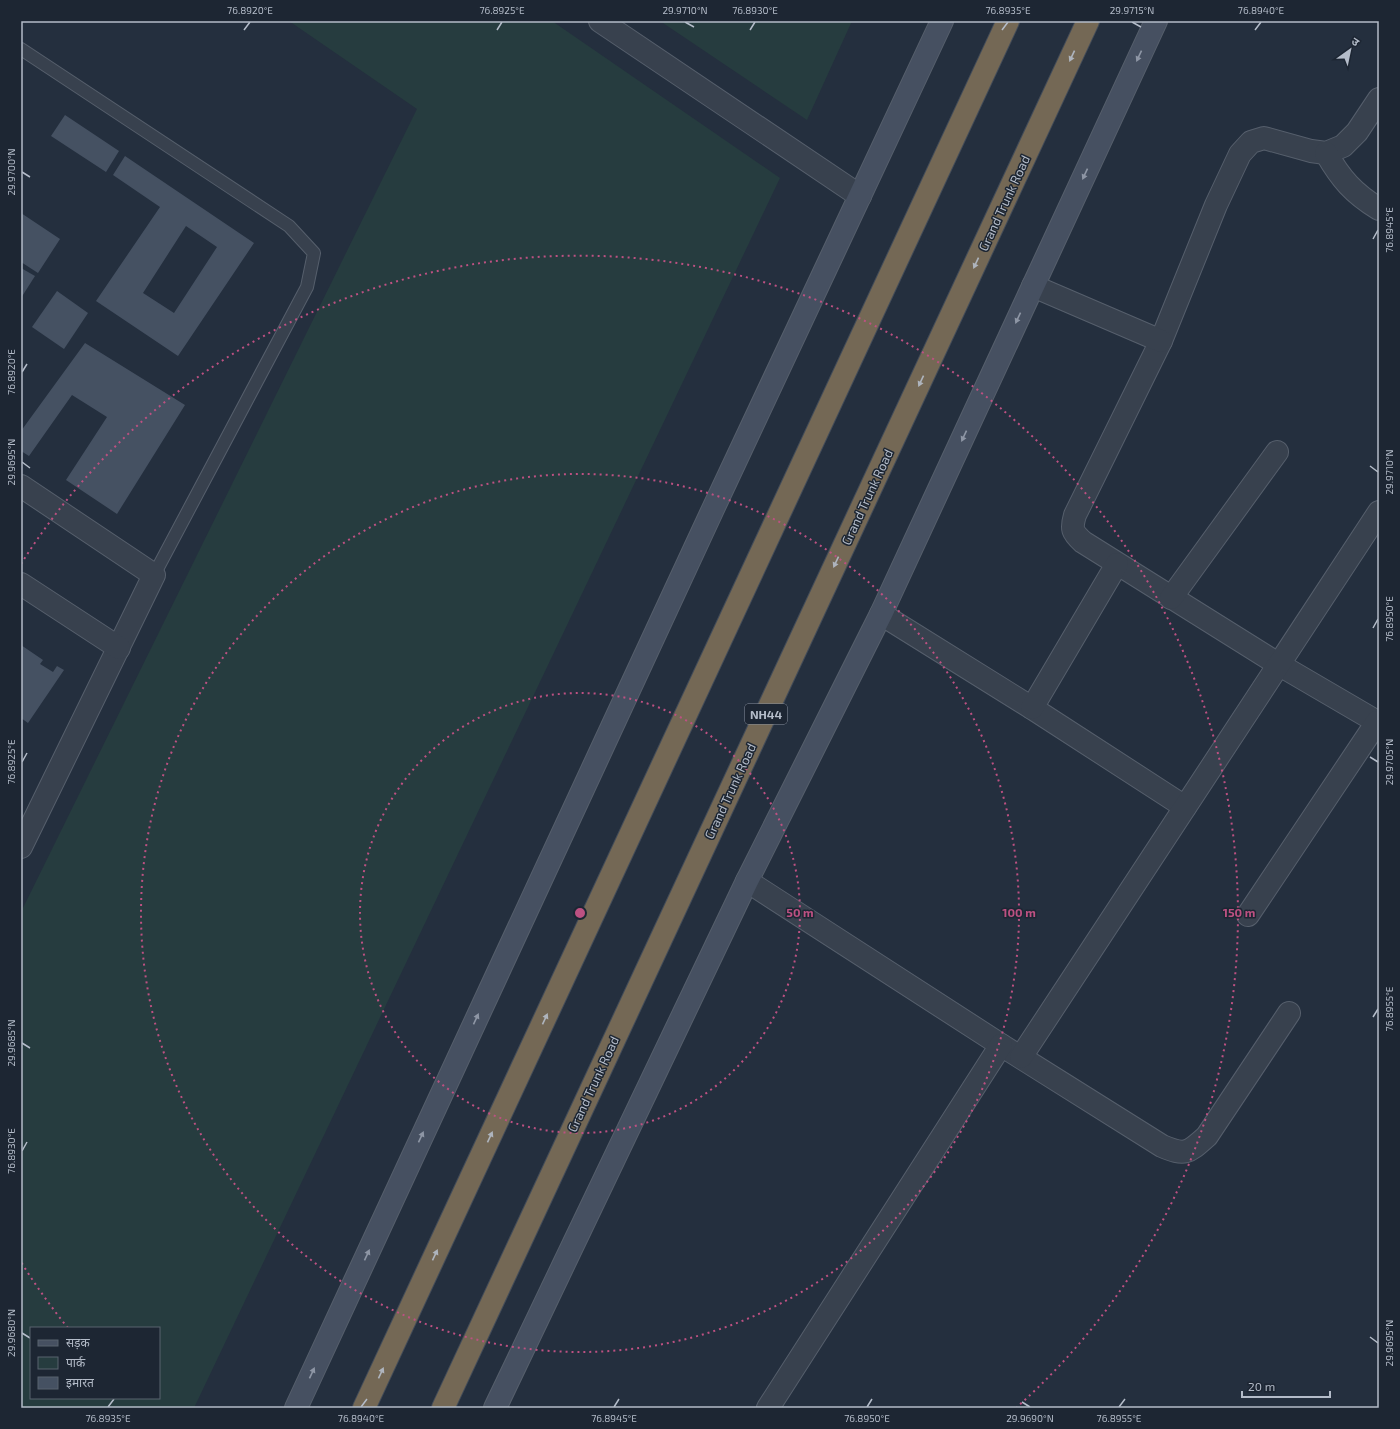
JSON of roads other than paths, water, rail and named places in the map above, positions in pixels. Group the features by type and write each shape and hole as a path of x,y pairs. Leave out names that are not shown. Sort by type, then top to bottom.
{"highway":[{"path":"364,1408 1008,21"},
{"name":"Grand Trunk Road","path":"443,1408 1088,21"}],"street":[{"path":"600,21 860,196"},
{"path":"296,1408 716,502 942,21"},
{"path":"494,1408 747,881 881,614 1156,21"},
{"path":"1248,915 1378,723 1278,664 1117,564 1083,542 1075,535 1072,526 1075,515 1161,341 1216,205 1240,154 1251,142 1264,138 1311,151 1326,153 1343,146 1357,132 1379,99"},
{"path":"1326,153 1336,171 1351,189 1379,209"},
{"path":"1033,286 1161,341"},
{"path":"1171,598 1277,452"},
{"path":"21,486 154,575 21,847"},
{"path":"1020,1057 1379,512"},
{"path":"1032,708 1117,564"},
{"path":"21,584 119,648"},
{"path":"881,614 1032,708 1185,807"},
{"path":"747,881 1020,1057 1162,1146 1178,1153 1193,1149 1207,1136 1289,1013"},
{"path":"768,1408 1001,1045"}],"lane":[{"path":"21,49 289,226 314,253 307,287 154,575"}]}
